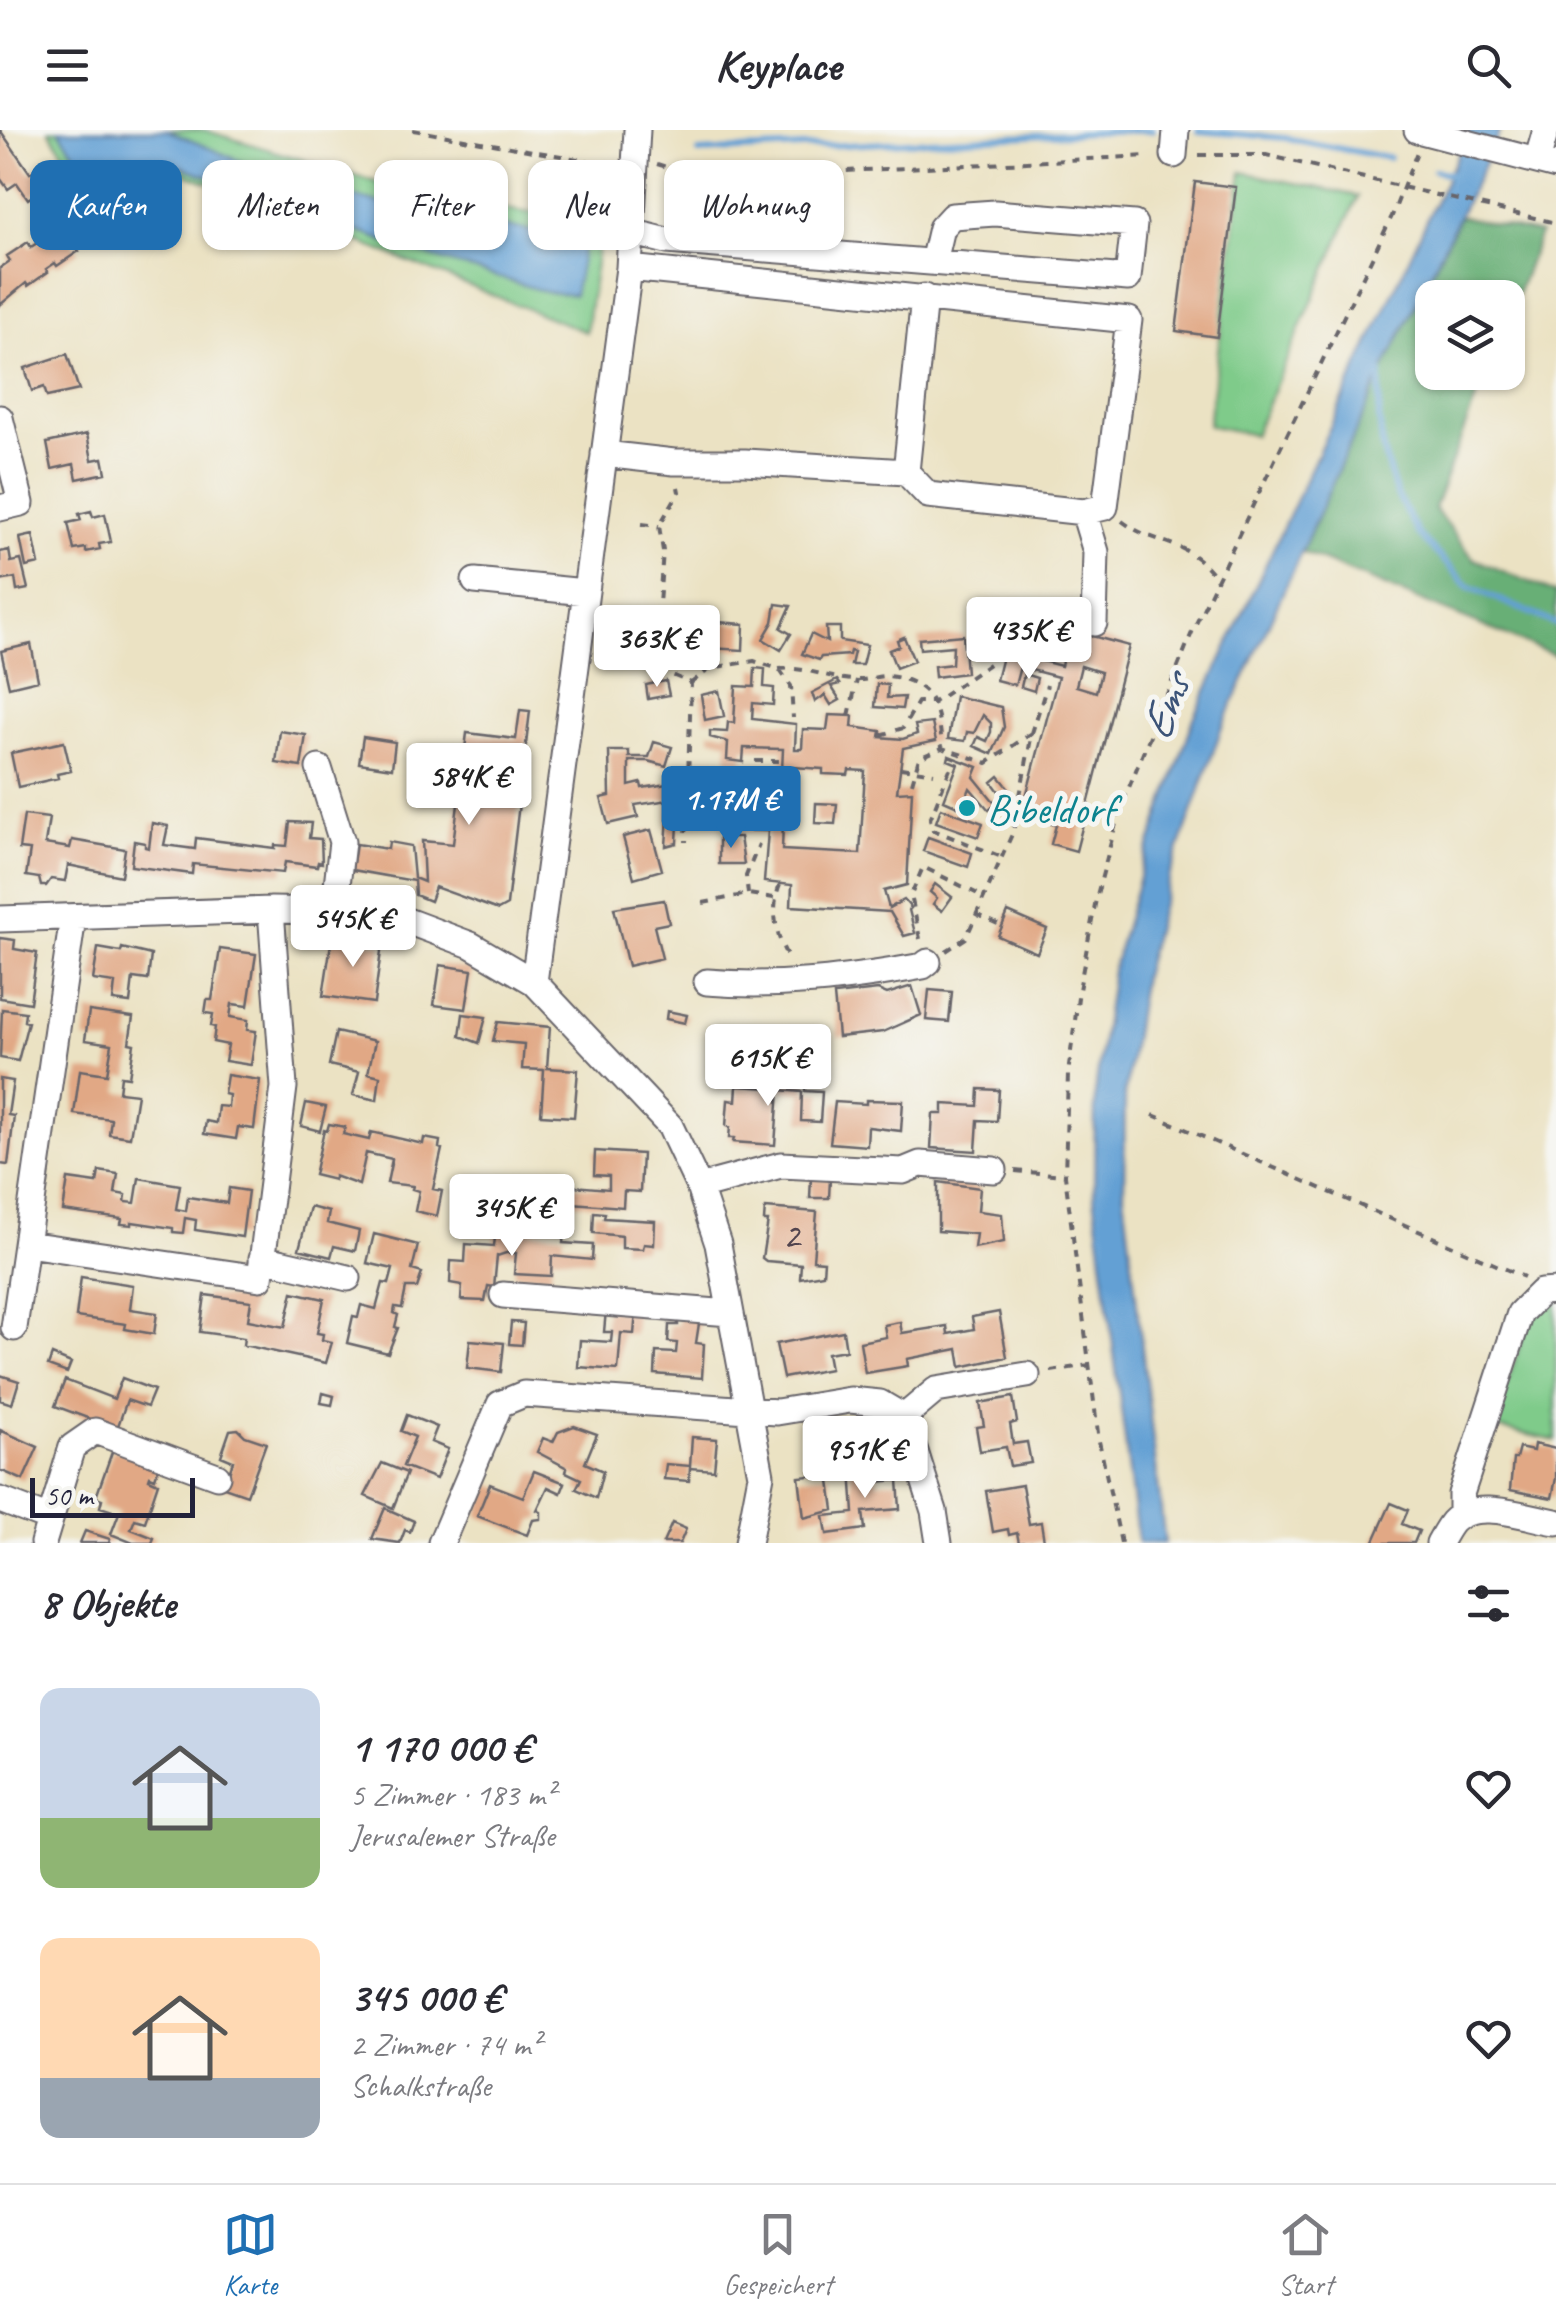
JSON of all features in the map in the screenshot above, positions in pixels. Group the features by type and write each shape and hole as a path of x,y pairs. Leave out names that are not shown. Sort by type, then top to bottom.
{"street":[{"path":"636,160 637,130"},
{"path":"1428,132 1536,161 1546,130"},
{"path":"644,235 667,241 1128,278 1134,224 995,213 952,216 941,228 933,262"},
{"path":"534,982 630,250"},
{"path":"629,268 1129,320 1094,509 1094,623"},
{"path":"906,472 924,298"},
{"path":"0,418 10,506"},
{"path":"604,454 674,462 745,462 906,472 928,495 1094,509"},
{"path":"475,581 585,592"},
{"path":"319,768 342,842 334,911"},
{"path":"27,1244 260,1278 284,1087 271,910"},
{"path":"0,919 271,910 382,912 471,944 534,982 670,1126 699,1186 718,1244 761,1475 748,1543"},
{"path":"14,1328 74,916"},
{"path":"707,982 759,986 836,981 928,962"},
{"path":"699,1186 781,1166 902,1172 920,1164 994,1170"},
{"path":"262,1258 348,1278"},
{"path":"1462,1515 1460,1494 1520,1314 1542,1294"},
{"path":"503,1295 730,1313"},
{"path":"904,1417 936,1390 1026,1375"},
{"path":"441,1543 500,1404 524,1394 777,1412 850,1400 880,1403 904,1417 934,1511 939,1543"},
{"path":"0,1500 46,1531 72,1447 95,1432 218,1476"},
{"path":"1439,1543 1453,1521 1486,1510 1556,1522"}],"path":[{"path":"413,130 585,160"},
{"path":"1121,1543 1099,1441 1065,1174 1068,1074 1078,990 1096,900 1119,812 1218,580 1392,216 1428,132"},
{"path":"644,164 662,164 682,174 703,178 1175,143 1266,154 1556,223"},
{"path":"657,631 663,550 659,526 679,492 674,462"},
{"path":"1094,509 1180,545 1208,566 1218,580"},
{"path":"642,524 659,526"},
{"path":"880,735 903,728 918,702 934,702 992,662 1002,620 1060,637"},
{"path":"1056,658 1060,637 1068,625 1094,623"},
{"path":"658,654 658,669 691,684"},
{"path":"686,842 691,684 711,668 754,661 857,680 886,676 920,686 940,713 942,748"},
{"path":"780,668 791,686 793,718"},
{"path":"849,716 857,680"},
{"path":"984,897 923,866 911,895 928,962 966,938 1013,832 1032,733 1046,686"},
{"path":"912,783 919,758 942,748 987,763 1032,733"},
{"path":"756,761 782,761"},
{"path":"901,768 934,773"},
{"path":"950,769 930,819 932,830 1002,857"},
{"path":"748,894 746,876 759,844"},
{"path":"780,885 774,898 778,939 788,960 806,960"},
{"path":"703,904 748,894 774,898"},
{"path":"976,914 1002,926"},
{"path":"1153,1115 1532,1280 1542,1294"},
{"path":"994,1170 1065,1174"},
{"path":"1026,1375 1088,1365"}],"green space":[{"path":"49,130 59,130 79,160 68,160"},
{"path":"167,130 204,130 303,160 230,160"},
{"path":"182,167 202,174 202,180 184,173"},
{"path":"1242,172 1358,196 1254,435 1208,425"},
{"path":"354,175 374,181 374,201 354,197"},
{"path":"508,209 528,212 528,250 598,250 586,332 379,250 508,250"},
{"path":"1460,216 1540,234 1522,280 1428,280"},
{"path":"354,230 374,237 374,248 354,240"},
{"path":"1415,307 1415,390 1479,390 1434,508 1474,559 1556,593 1556,656 1302,552"},
{"path":"1556,1302 1556,1441 1492,1427 1529,1318 1541,1307"}],"water":[{"path":"59,130 167,130 237,160 202,160 202,174 182,168 182,160 79,160"},
{"path":"1469,130 1501,130 1428,280 1415,280 1415,306 1221,730 1170,874 1143,976 1125,1093 1124,1194 1165,1543 1138,1543 1094,1196 1095,1092 1112,971 1142,867 1194,718"},
{"path":"354,197 374,202 374,237 354,230"},
{"path":"508,227 528,230 528,250 583,250 574,295 546,292 409,250 508,250"}],"building":[{"path":"0,130 30,173 30,198 17,183 8,189 0,178"},
{"path":"1195,182 1236,187 1217,337 1176,331"},
{"path":"28,242 30,250 79,251 46,269 48,272 28,286 26,283 0,305 0,268 10,261 7,256"},
{"path":"67,354 79,390 47,397 44,387 32,391 25,368"},
{"path":"87,434 92,460 103,458 106,473 77,479 74,464 52,469 47,443"},
{"path":"91,511 93,517 105,514 111,542 99,544 100,549 74,550 68,523 81,520 79,514"},
{"path":"33,535 39,564 26,567 20,538"},
{"path":"9,550 11,562 21,560 28,589 17,591 15,578 0,581 0,552"},
{"path":"776,604 791,606 781,628 791,634 781,650 763,639 773,622"},
{"path":"674,619 744,624 743,650 693,647 692,661 672,660 673,655 630,653 631,630 674,633"},
{"path":"826,627 840,627 840,641 867,645 862,665 851,665 854,652 850,651 849,655 819,660 802,654 811,634 827,642"},
{"path":"1070,630 1129,646 1076,851 1051,844 1056,825 1021,815 1058,677 1020,667 1015,685 996,680 1008,633 1027,638 1023,656 1061,666","holes":["1081,666 1101,672 1096,692 1076,686"]},
{"path":"963,635 966,673 935,677 934,666 952,664 953,646 920,649 919,639"},
{"path":"904,637 914,661 896,668 889,650 899,646 897,640"},
{"path":"31,644 38,680 9,687 1,651"},
{"path":"755,668 765,669 764,687 774,688 773,705 753,703 752,719 796,724 795,749 802,749 803,729 827,730 829,715 853,716 852,727 881,731 880,737 903,739 917,734 915,725 932,723 936,741 903,748 897,792 912,791 907,885 884,891 889,908 904,900 911,908 915,933 904,936 890,912 791,906 792,885 764,882 768,831 739,830 739,821 715,818 717,789 781,792 783,749 744,748 743,762 727,760 728,742 710,737 710,731 727,732 728,722 734,723 736,686 754,687","holes":["793,767 823,769 823,774 865,771 860,854 782,850 783,822 790,822"]},
{"path":"1024,674 1037,678 1034,691 1021,687"},
{"path":"837,680 840,684 831,686 840,700 831,705 825,695 815,702 812,693"},
{"path":"666,681 669,695 648,699 646,685"},
{"path":"877,684 888,685 887,698 904,697 902,709 875,707"},
{"path":"719,691 724,716 705,720 701,695"},
{"path":"955,696 1001,707 1004,727 992,754 974,746 978,737 987,741 991,732 991,723 983,715 974,733 967,732 965,741 948,739"},
{"path":"520,710 530,711 507,905 498,910 435,887 430,901 415,895 414,881 352,870 356,844 388,849 389,842 411,846 414,878 424,882 422,841 453,844 467,733 516,739"},
{"path":"280,731 306,735 301,767 276,763"},
{"path":"363,737 395,742 392,768 359,763"},
{"path":"64,742 71,771 18,787 11,753"},
{"path":"654,742 672,747 666,766 629,761 629,786 641,783 642,788 680,782 677,843 666,846 669,800 635,805 638,817 608,824 601,798 610,796 609,751 649,757"},
{"path":"949,756 978,767 974,777 996,804 989,810 970,788 962,808 944,800 958,764 948,760"},
{"path":"999,776 1012,792 1004,798 992,782"},
{"path":"816,803 837,804 835,824 815,823"},
{"path":"941,808 983,823 978,837 936,822"},
{"path":"24,815 49,818 45,844 70,848 72,840 125,849 121,876 68,865 65,881 51,879 41,886 39,878 26,876 30,850 19,849"},
{"path":"290,822 311,823 309,838 321,839 322,863 317,866 285,862 283,873 193,864 192,874 131,866 134,841 149,848 152,823 168,826 164,845 195,849 196,838 275,848 287,846"},
{"path":"651,830 662,870 634,878 623,837"},
{"path":"740,837 744,864 719,864 719,838"},
{"path":"928,837 972,853 968,867 923,851"},
{"path":"935,884 952,897 942,911 933,904 937,898 930,892"},
{"path":"664,900 669,923 654,926 662,958 628,966 614,908"},
{"path":"1008,912 1047,929 1037,953 998,936"},
{"path":"332,937 382,944 374,1003 323,996"},
{"path":"0,938 15,940 14,949 37,953 30,1003 0,998"},
{"path":"98,948 121,952 122,948 151,955 148,980 133,978 130,1003 113,1001 115,983 93,980"},
{"path":"220,949 256,954 248,1006 232,1004 230,1017 248,1020 247,1030 256,1031 251,1065 225,1061 228,1045 213,1042 213,1014 205,1013 207,1000 212,1000"},
{"path":"440,965 472,970 466,1009 434,1005"},
{"path":"912,986 921,1015 883,1032 838,1037 834,995 878,990 887,994"},
{"path":"929,990 952,992 949,1022 926,1020"},
{"path":"2,1009 25,1012 24,1021 28,1022 18,1061 0,1058"},
{"path":"89,1011 133,1017 129,1077 121,1076 119,1092 137,1094 130,1137 109,1134 111,1119 74,1114 80,1070 107,1074 112,1044 85,1040"},
{"path":"667,1011 687,1015 685,1023 666,1019"},
{"path":"463,1014 486,1017 479,1043 460,1036"},
{"path":"498,1022 550,1027 547,1068 578,1070 574,1117 541,1115 544,1070 522,1069 524,1044 493,1041"},
{"path":"336,1032 375,1041 368,1073 380,1076 377,1100 353,1095 359,1072 329,1065"},
{"path":"770,1072 806,1075 805,1091 822,1092 820,1122 801,1121 802,1092 779,1090 775,1145 733,1142 734,1138 729,1138 730,1127 726,1126 728,1100 736,1101 737,1086 769,1088"},
{"path":"227,1075 260,1080 254,1129 238,1127 236,1139 204,1134 206,1121 216,1123 218,1106 228,1107 229,1095 224,1094"},
{"path":"0,1079 13,1081 8,1115 14,1116 8,1165 0,1164"},
{"path":"979,1089 999,1090 997,1121 978,1120 976,1151 931,1148 933,1114 943,1114 943,1104 978,1106"},
{"path":"866,1100 903,1101 901,1131 868,1127 867,1146 830,1143 835,1102 866,1104"},
{"path":"306,1103 326,1107 320,1131 301,1126"},
{"path":"329,1124 345,1127 343,1134 369,1140 371,1132 423,1144 424,1138 440,1141 442,1149 433,1189 442,1191 437,1216 415,1211 419,1191 413,1186 387,1183 392,1159 366,1153 359,1185 334,1176 334,1180 314,1175 324,1130"},
{"path":"595,1151 642,1154 640,1192 624,1191 623,1207 559,1202 561,1185 609,1189 609,1176 594,1175"},
{"path":"99,1171 118,1174 115,1193 126,1195 125,1202 135,1203 139,1178 180,1185 176,1209 186,1211 188,1197 227,1203 229,1188 248,1191 242,1237 195,1230 196,1220 185,1218 183,1233 173,1232 173,1228 121,1224 122,1219 63,1211 68,1179 97,1183"},
{"path":"811,1178 830,1179 829,1198 810,1198"},
{"path":"938,1182 980,1188 978,1211 1002,1214 1004,1242 974,1248 976,1234 938,1231"},
{"path":"310,1207 329,1212 327,1223 359,1231 355,1251 334,1246 331,1257 299,1249"},
{"path":"765,1208 817,1212 813,1260 824,1261 823,1274 800,1278 801,1264 762,1258 768,1221 764,1221"},
{"path":"594,1212 605,1213 604,1218 655,1221 654,1245 622,1248 622,1236 593,1233"},
{"path":"496,1229 564,1234 563,1243 593,1245 592,1260 552,1256 551,1276 514,1274 516,1253 506,1253 497,1256 494,1287 488,1286 485,1301 461,1300 462,1285 450,1283 451,1261 465,1262 466,1244 494,1246"},
{"path":"374,1234 418,1245 412,1270 422,1273 417,1288 406,1288 402,1308 395,1307 398,1328 388,1353 347,1343 353,1316 358,1317 361,1305 376,1309 383,1283 389,1284 393,1269 367,1263"},
{"path":"81,1277 133,1285 130,1309 157,1313 154,1334 125,1329 126,1324 76,1317"},
{"path":"293,1292 324,1299 317,1333 323,1334 322,1340 332,1342 326,1363 243,1345 244,1338 200,1332 205,1295 251,1301 248,1320 285,1327"},
{"path":"606,1310 636,1312 634,1334 621,1333 618,1370 578,1367 580,1340 611,1342 612,1332 604,1332"},
{"path":"999,1312 1007,1357 961,1367 958,1349 907,1359 908,1366 865,1373 860,1342 886,1337 884,1325 900,1322 902,1333 947,1326 948,1334 974,1329 972,1317"},
{"path":"678,1316 700,1317 696,1343 704,1344 702,1378 655,1374 656,1352 676,1353 677,1343 668,1342 669,1325 678,1325"},
{"path":"511,1322 524,1323 522,1345 509,1344"},
{"path":"843,1331 846,1350 827,1353 830,1369 783,1378 776,1344"},
{"path":"470,1340 504,1343 501,1372 467,1368"},
{"path":"52,1355 71,1363 67,1373 48,1366"},
{"path":"0,1375 19,1381 12,1404 0,1400"},
{"path":"122,1378 154,1390 147,1407 127,1400 117,1429 55,1406 65,1380 114,1399"},
{"path":"323,1393 334,1396 332,1405 321,1403"},
{"path":"1013,1397 1017,1422 1010,1424 1013,1444 1027,1442 1031,1463 1010,1466 1006,1447 980,1451 976,1427 984,1426 980,1403"},
{"path":"407,1415 437,1427 431,1442 448,1449 436,1479 403,1466 415,1437 401,1431"},
{"path":"574,1426 597,1434 585,1463 603,1471 596,1498 576,1489 581,1479 566,1472 567,1468 537,1452 543,1438 553,1442 558,1432"},
{"path":"238,1429 245,1436 266,1443 247,1495 224,1487 233,1461 221,1456 230,1430"},
{"path":"0,1430 38,1447 23,1480 0,1470"},
{"path":"692,1437 717,1439 714,1470 690,1468 689,1481 664,1479 666,1464 690,1466"},
{"path":"1534,1444 1556,1449 1552,1498 1510,1490 1513,1459 1519,1448 1533,1451"},
{"path":"113,1449 159,1466 155,1478 149,1479 158,1483 145,1522 135,1519 131,1529 154,1538 152,1543 133,1543 111,1534 119,1513 100,1507 102,1499 96,1497"},
{"path":"382,1463 407,1473 393,1508 365,1496"},
{"path":"875,1468 877,1482 898,1480 900,1509 863,1512 865,1529 827,1534 824,1516 854,1513 851,1470"},
{"path":"534,1471 565,1483 561,1493 548,1487 537,1510 541,1519 533,1520 527,1535 477,1516 490,1484 523,1497"},
{"path":"829,1474 834,1510 804,1518 799,1477"},
{"path":"1022,1485 1029,1524 1041,1522 1044,1541 1019,1543 1017,1533 1009,1535 1008,1529 993,1532 986,1491"},
{"path":"1391,1503 1408,1510 1402,1524 1419,1531 1414,1543 1373,1543"},
{"path":"385,1508 414,1521 400,1543 372,1539"},
{"path":"672,1523 686,1529 680,1543 663,1543"},
{"path":"85,1531 110,1539 109,1543 80,1543"}],"waterway":[{"path":"699,152 1152,130"},
{"path":"1198,131 1285,138 1389,158"},
{"path":"1434,170 1452,175"},
{"path":"1381,371 1379,417 1383,451 1396,493 1418,534 1468,586 1556,624"}],"place":[{"name":"Bibeldorf","path":"967,808"}],"water label":[{"name":"Ems","path":"1164,707"}]}
